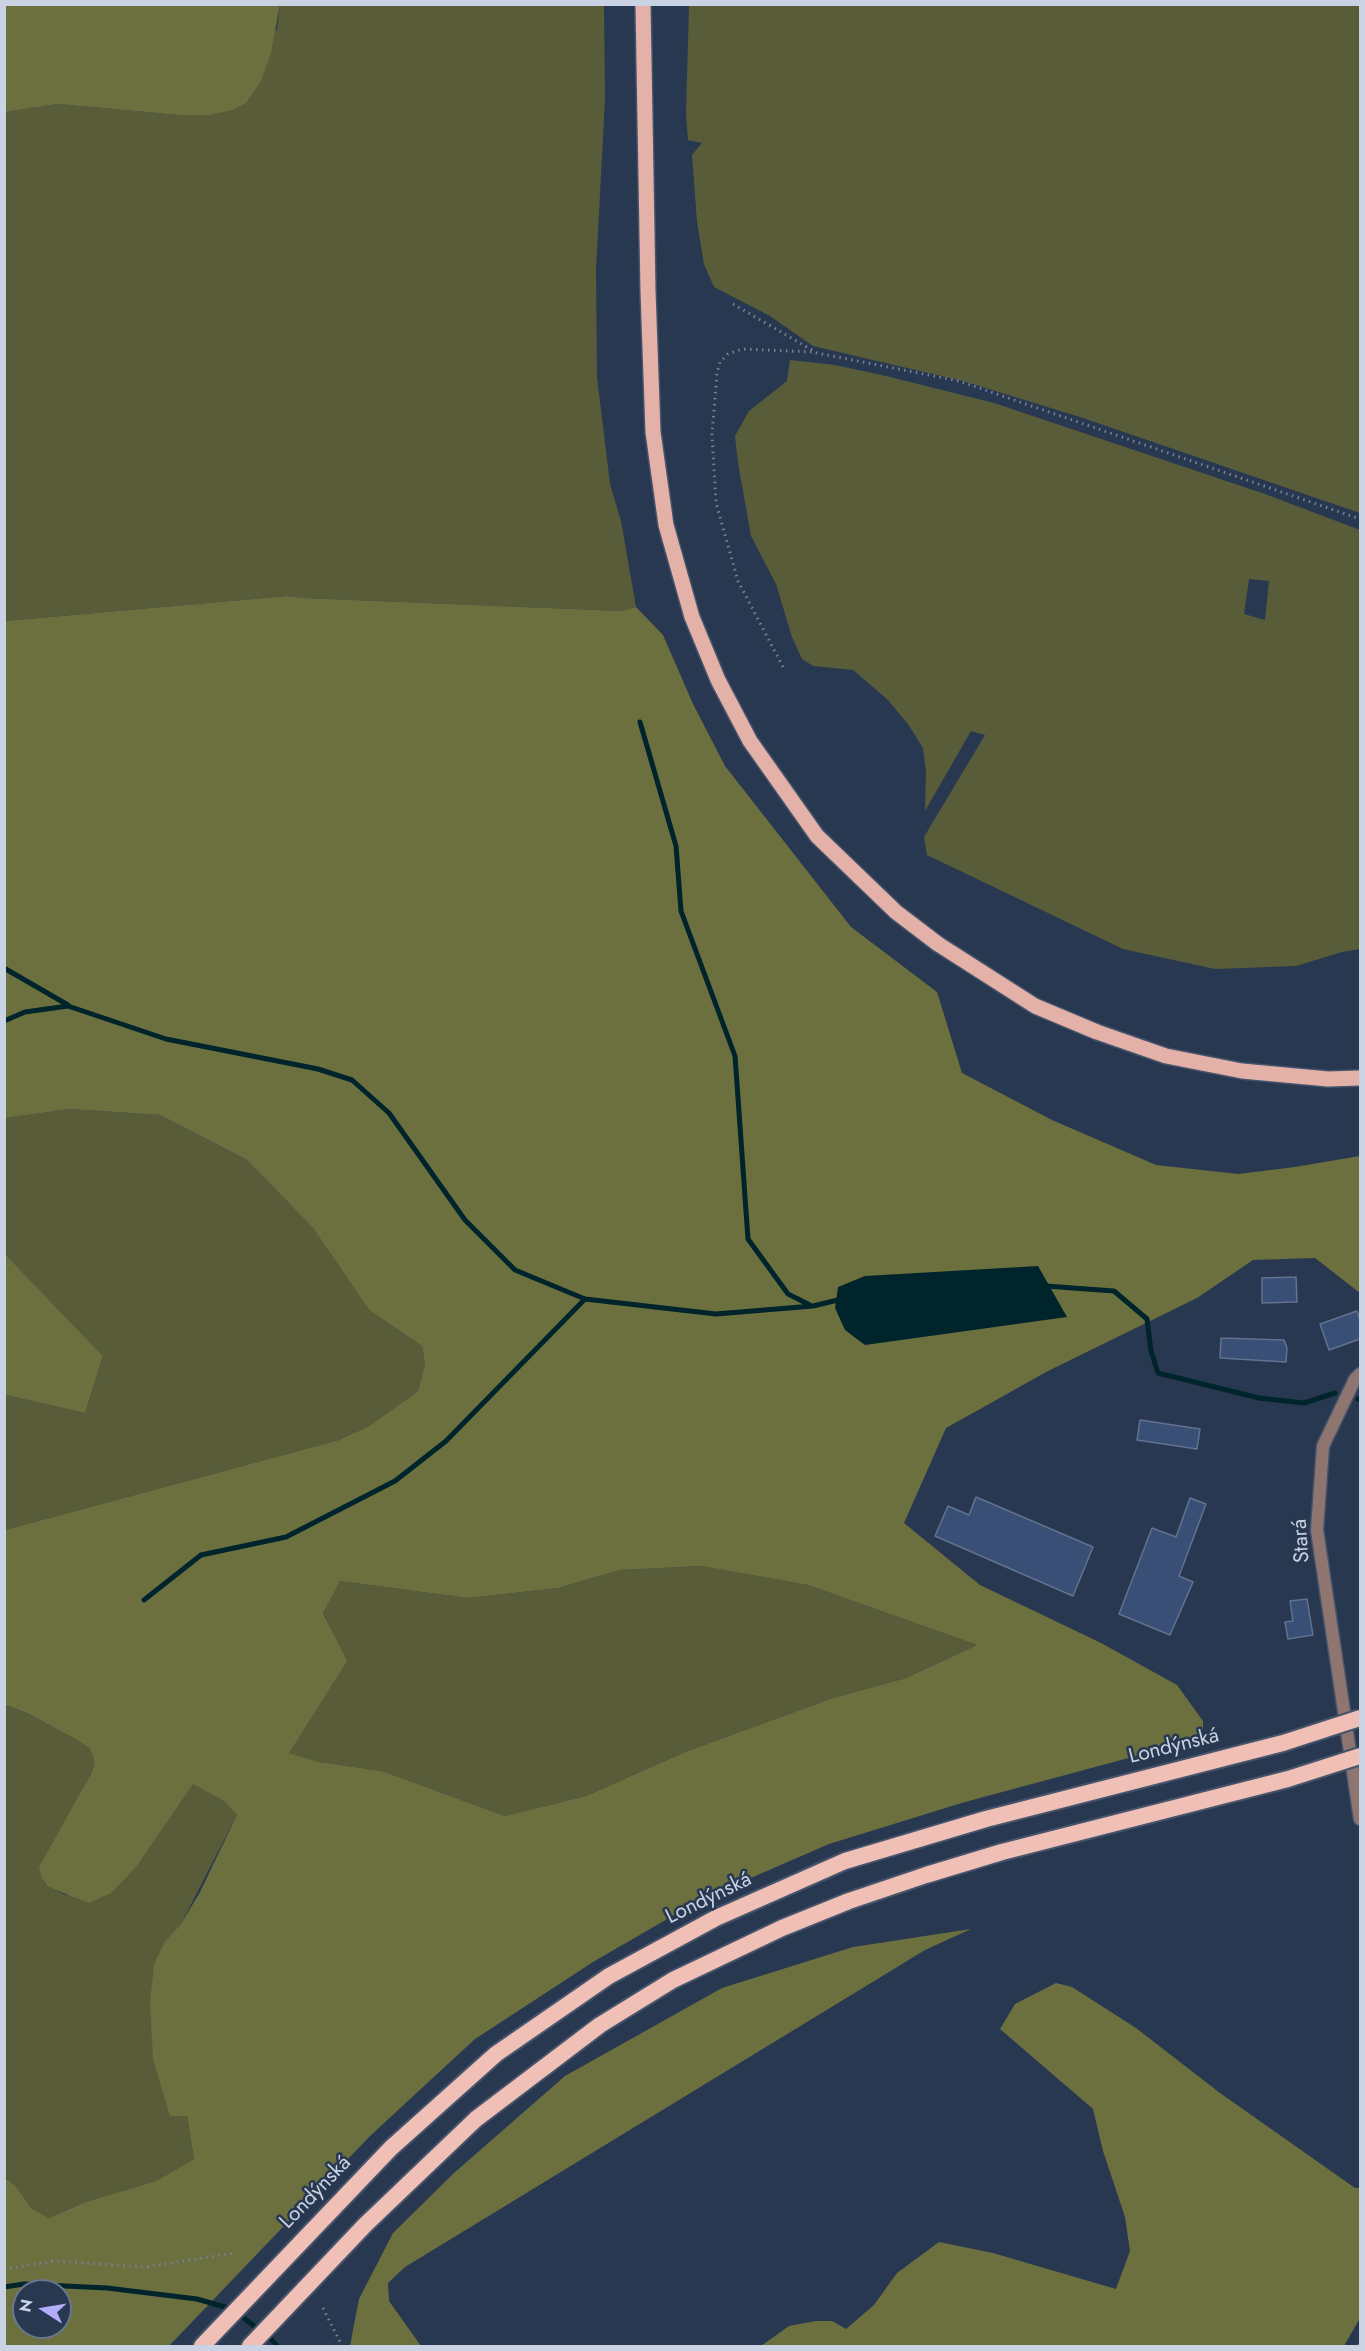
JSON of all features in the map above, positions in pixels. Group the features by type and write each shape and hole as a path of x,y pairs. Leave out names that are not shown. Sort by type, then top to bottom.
{"highway":[{"name":"Londýnská","path":"203,2346 391,2148 496,2054 609,1976 716,1918 845,1861 986,1819 1283,1743 1360,1718"},
{"path":"250,2346 365,2225 476,2119 537,2070 600,2025 673,1980 782,1928 849,1900 1002,1852 1288,1779 1360,1756"}],"main road":[{"path":"643,4 653,432 666,525 692,617 718,680 750,741 817,836 896,912 965,963 1035,1006 1097,1032 1166,1056 1242,1071 1328,1079 1360,1078"}],"street":[{"name":"Stará","path":"1360,1374 1355,1379 1323,1446 1317,1530 1360,1820"}],"path":[{"path":"733,304 818,353"},
{"path":"783,667 738,580 716,503 712,435 717,373 720,362 728,354 742,348 818,353 959,381 1360,519"},
{"path":"4,2269 55,2261 145,2267 235,2253"},
{"path":"323,2308 342,2346"}],"green space":[{"path":"4,5 280,5 271,53 261,81 246,103 232,110 210,115 179,115 58,104 5,112"},
{"path":"280,5 604,5 605,99 596,269 597,377 610,484 621,521 636,607 621,611 287,596 5,621 4,112 58,104 179,115 277,29"},
{"path":"689,5 1360,5 1360,513 1083,418 963,381 813,346 770,316 714,287 704,264 697,222 692,155 702,143 688,140 686,114"},
{"path":"790,360 835,365 994,403 1265,494 1360,530 1360,949 1296,966 1215,969 1123,949 927,855 924,837 985,735 971,731 925,811 926,772 923,748 908,724 887,699 853,670 813,666 802,659 792,637 776,584 751,536 735,436 749,411 787,381","holes":["1249,579 1269,581 1265,620 1244,614"]},
{"path":"287,596 621,611 636,607 663,635 693,704 725,766 851,927 937,992 962,1073 1052,1120 1156,1165 1238,1174 1360,1156 1360,1293 1315,1258 1253,1260 1197,1298 1048,1371 946,1428 904,1523 980,1585 1101,1643 1177,1685 1203,1721 1203,1738 965,1802 829,1844 700,1900 593,1962 475,2039 370,2136 169,2346 5,2346 4,2177 15,2185 31,2208 49,2218 85,2202 156,2181 194,2159 187,2116 170,2116 153,2059 150,2003 154,1965 165,1941 181,1924 200,1892 237,1815 224,1801 193,1784 137,1866 111,1893 89,1903 48,1887 39,1867 90,1776 94,1766 93,1756 89,1748 77,1740 29,1714 5,1705 5,1530 339,1440 369,1426 418,1391 425,1364 422,1346 369,1310 313,1228 247,1160 160,1115 70,1109 5,1118 5,621","holes":["702,1566 808,1585 977,1645 906,1678 833,1698 685,1752 586,1796 505,1816 382,1771 319,1762 289,1753 347,1661 323,1613 340,1581 468,1598 558,1588 620,1570"]},
{"path":"70,1109 160,1115 247,1160 313,1228 369,1310 422,1346 425,1364 418,1391 369,1426 339,1440 5,1530 5,1395 85,1413 103,1356 5,1254 4,1118"},
{"path":"5,1254 103,1356 85,1413 5,1395"},
{"path":"703,1566 808,1585 977,1645 906,1678 833,1698 685,1752 586,1796 505,1816 382,1771 319,1762 288,1753 346,1661 323,1612 340,1581 468,1598 558,1588 620,1570"},
{"path":"4,1705 29,1714 77,1740 89,1748 93,1756 94,1766 90,1776 42,1878 48,1887 66,1895 137,1866 193,1783 224,1801 237,1815 181,1924 165,1941 194,2159 156,2181 85,2202 49,2218 31,2208 15,2185 5,2177"},
{"path":"971,1929 925,1950 405,2267 388,2283 389,2301 421,2346 350,2346 359,2299 393,2233 454,2173 565,2076 722,1988 853,1947"},
{"path":"1056,1983 1072,1987 1136,2028 1220,2093 1355,2188 1360,2188 1360,2318 1344,2346 761,2346 789,2326 816,2321 832,2321 846,2329 874,2305 897,2273 939,2242 993,2253 1116,2289 1130,2251 1125,2217 1103,2151 1093,2109 1000,2029 1015,2004"}],"shaded area":[{"path":"1038,1266 1067,1317 865,1345 845,1330 835,1308 838,1287 865,1276"}],"building":[{"path":"1296,1277 1297,1302 1262,1303 1262,1278"},
{"path":"1357,1311 1360,1321 1360,1339 1329,1350 1320,1324"},
{"path":"1221,1338 1284,1340 1287,1348 1286,1362 1220,1358"},
{"path":"1140,1420 1200,1429 1197,1449 1137,1440"},
{"path":"976,1497 1093,1547 1073,1596 935,1536 948,1506 969,1515"},
{"path":"1190,1498 1206,1504 1179,1576 1193,1582 1170,1635 1119,1614 1152,1528 1176,1537"},
{"path":"1307,1599 1313,1635 1288,1639 1285,1622 1293,1621 1290,1601"}],"waterway":[{"path":"640,722 676,846 681,911 735,1056 748,1239 788,1294 810,1305"},
{"path":"4,968 68,1005"},
{"path":"4,1021 25,1012 68,1006 166,1039 318,1069 352,1080 389,1113 465,1220 515,1270 585,1299 716,1314 813,1306 842,1299"},
{"path":"1046,1286 1114,1291 1147,1319 1151,1351 1158,1373 1259,1398 1304,1403 1335,1393"},
{"path":"144,1600 201,1555 286,1537 395,1481 446,1441 585,1299"},
{"path":"4,2287 24,2284 107,2288 197,2299 232,2309 277,2346"}]}
